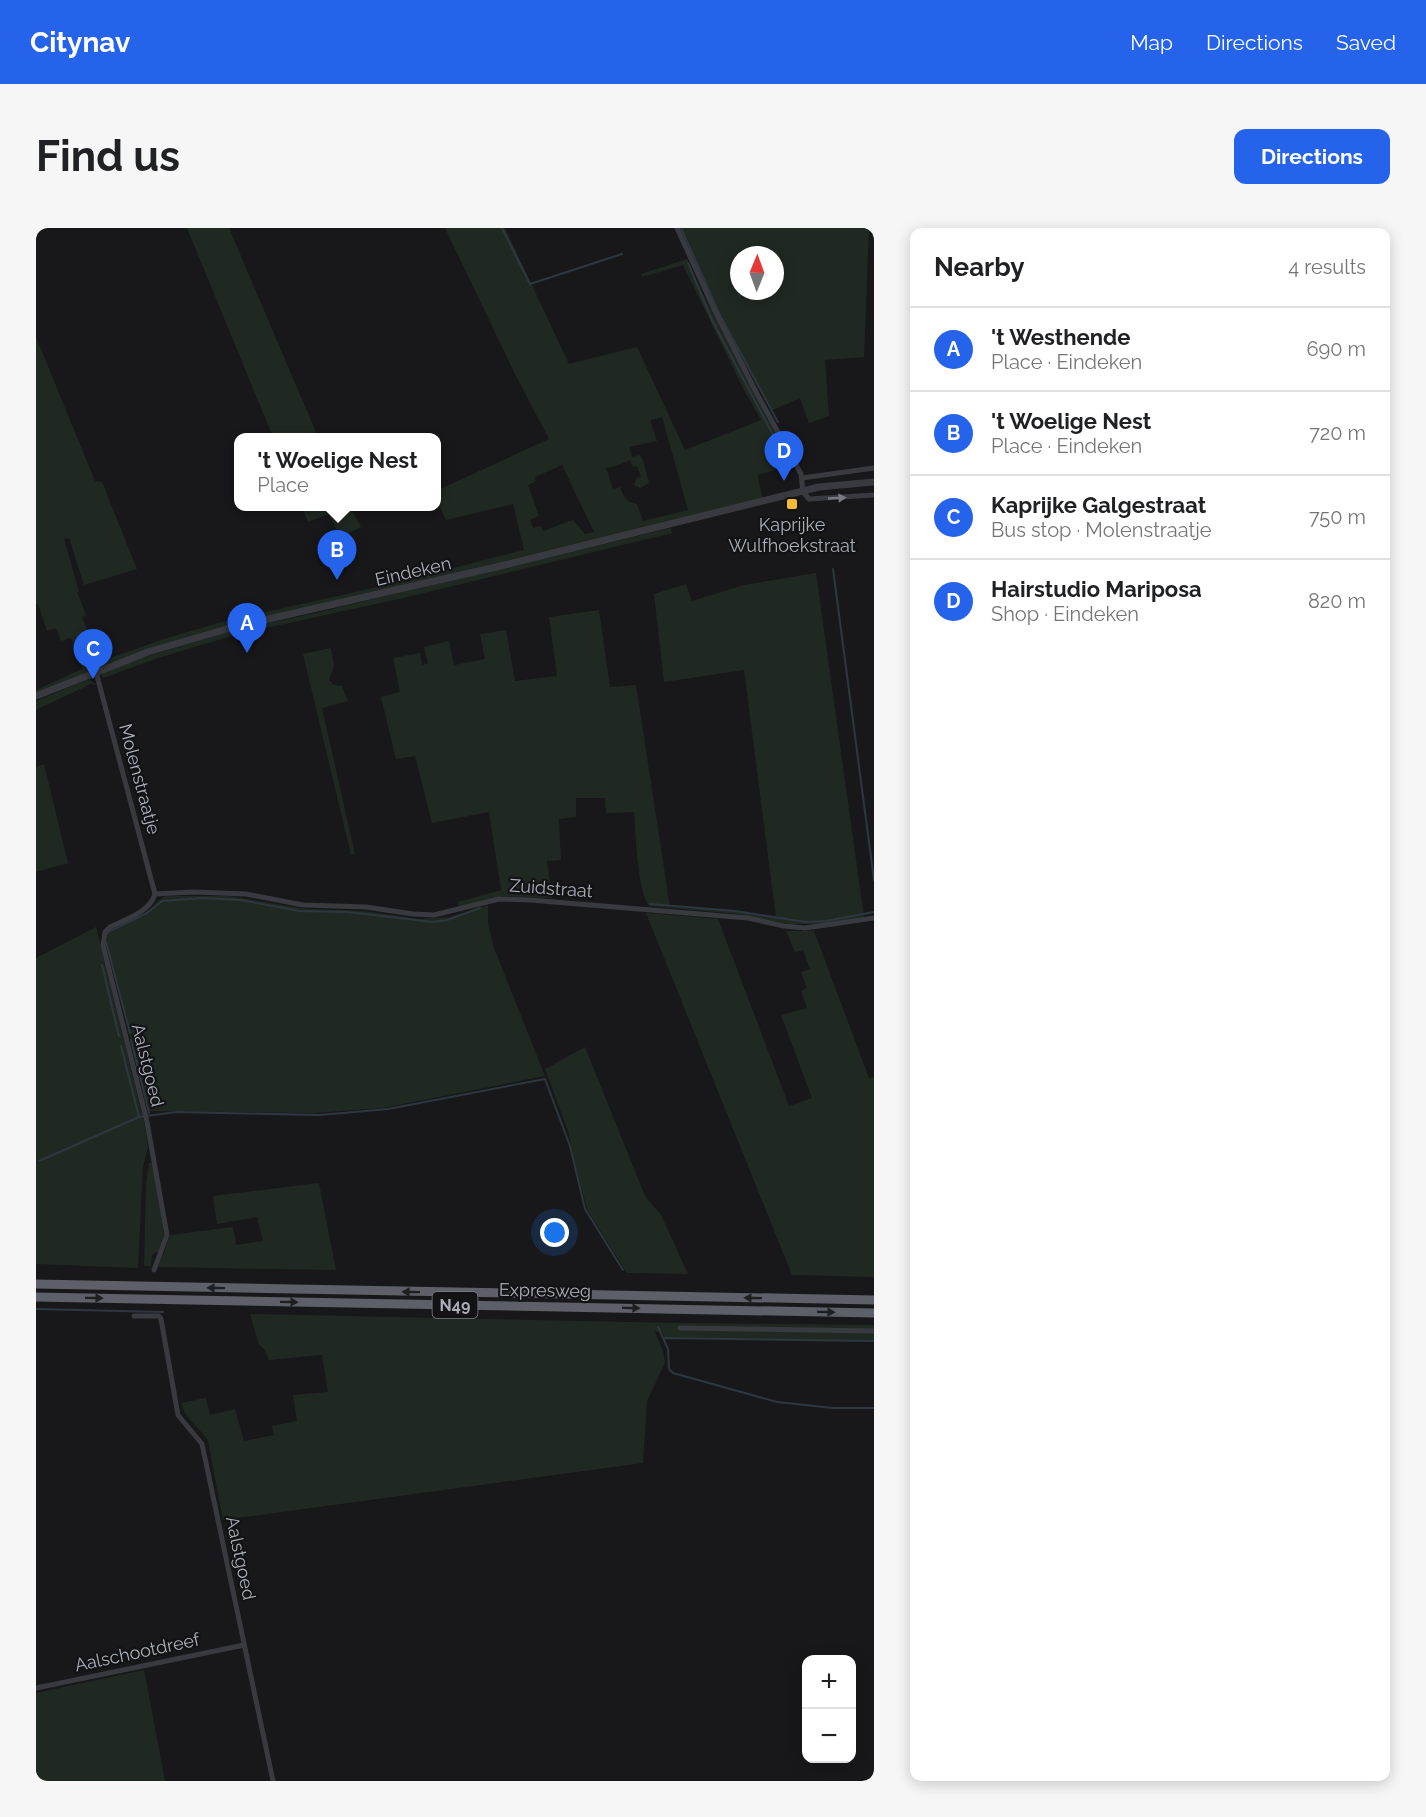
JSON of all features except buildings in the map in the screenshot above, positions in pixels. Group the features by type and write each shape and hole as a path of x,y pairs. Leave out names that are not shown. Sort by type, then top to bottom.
{"highway":[{"name":"Expresweg","path":"36,1284 874,1300"},
{"name":"Expresweg","path":"36,1297 874,1313"}],"street":[{"path":"676,228 756,392 801,474 803,492 809,499 874,495"},
{"path":"802,478 874,468"},
{"name":"Eindeken","path":"36,696 148,652 234,627 506,565 819,488 874,482"},
{"name":"Molenstraatje","path":"96,672 156,894"},
{"name":"Zuidstraat","path":"156,894 194,892 246,894 303,905 366,907 434,915 499,899 530,900 748,918 806,928 874,918"},
{"name":"Aalstgoed","path":"154,1270 167,1235 147,1122 103,939 110,927 147,908 156,894"},
{"name":"Aalstgoed","path":"134,1316 159,1316 161,1319 178,1415 202,1444 273,1781"},
{"path":"680,1328 874,1331"},
{"name":"Aalschootdreef","path":"36,1688 243,1645"}],"shaded area":[{"path":"187,228 229,228 316,433 271,433"},
{"path":"445,228 505,228 569,364 637,347 685,450 761,420 683,265 642,277 641,274 687,259 704,296 794,465 757,475 763,499 328,604 218,628 110,663 36,695 36,690 82,669 71,638 61,641 56,628 47,631 38,604 36,604 36,337 95,481 102,482 137,569 84,585 69,538 64,539 79,591 77,592 86,615 82,617 101,661 222,622 391,584 524,550 513,504 446,520 441,510 441,489 549,439","holes":["662,417 688,510 643,521 637,504 626,498 620,487 613,489 606,468 630,460 633,467 637,466 641,477 637,478 635,486 640,488 649,483 643,460 640,455 632,457 629,447 657,441 650,420","562,465 594,532 585,534 573,520 543,531 541,526 533,528 530,520 539,516 528,485 536,481 535,477"]},
{"path":"681,228 869,228 864,357 825,360 829,416 809,423 800,398 771,411 739,353"},
{"path":"304,511 352,511 361,527 340,537 329,514 308,522"},
{"path":"671,528 672,533 403,598 238,634 161,657 103,678 100,672 235,630"},
{"path":"816,573 864,917 820,924 790,924 738,914 649,906 642,888 634,812 606,813 605,798 576,798 576,817 559,819 561,860 547,861 552,898 502,896 459,907 458,902 501,890 489,812 432,823 415,756 396,759 381,697 400,692 393,658 420,653 422,665 428,663 424,647 449,641 454,665 485,659 480,634 506,630 515,681 557,676 549,617 599,610 610,687 636,685 670,907 738,911 776,918 744,670 664,682 654,594 686,584 692,601 744,585"},
{"path":"331,648 334,666 329,680 334,685 342,686 348,701 322,708 355,854 351,855 303,654"},
{"path":"89,679 97,685 91,684 36,710 36,701"},
{"path":"44,764 68,863 36,872 36,767"},
{"path":"166,896 229,896 307,909 364,911 420,919 450,917 488,905 488,923 494,948 545,1076 383,1108 314,1113 149,1111 106,939 113,930 147,911"},
{"path":"646,913 718,919 789,1106 812,1098 781,1015 807,1008 801,991 807,988 801,972 810,969 803,950 795,952 786,931 814,931 869,1078 874,1077 874,1277 792,1275"},
{"path":"96,927 144,1122 148,1147 143,1167 138,1268 36,1264 36,958"},
{"path":"585,1047 643,1191 661,1215 688,1274 627,1273 588,1211 568,1131 545,1069"},
{"path":"149,1163 153,1163 164,1235 159,1251 152,1255 151,1266 144,1266 146,1183"},
{"path":"319,1183 336,1270 155,1267 164,1253 170,1235 233,1227 236,1245 263,1241 257,1217 217,1224 213,1196"},
{"path":"250,1314 874,1325 874,1342 665,1338 662,1331 655,1332 665,1363 647,1401 643,1463 223,1520 208,1441 189,1419 181,1403 206,1398 210,1415 235,1409 244,1441 274,1435 272,1426 297,1421 293,1395 328,1392 322,1355 269,1360 264,1349 259,1345"},
{"path":"144,1670 165,1781 36,1781 36,1693"}],"waterway":[{"path":"502,228 530,284 622,254"},
{"path":"681,228 721,317 778,422"},
{"path":"688,263 712,320 789,465"},
{"path":"833,569 874,880"},
{"path":"107,934 147,913 162,901 202,898 241,900 300,911 348,912 433,922 447,920 480,908"},
{"path":"650,904 735,911 806,922 826,921 874,912"},
{"path":"106,942 130,1033"},
{"path":"102,965 119,1036"},
{"path":"131,1040 149,1113"},
{"path":"121,1046 139,1117"},
{"path":"39,1161 139,1117 176,1112 320,1115 388,1109 545,1079 570,1146 585,1209 623,1270"},
{"path":"36,1309 163,1312"},
{"path":"658,1327 668,1349 669,1369 673,1373 777,1402 833,1408 874,1408"},
{"path":"663,1338 874,1341"}],"place":[{"name":"Hairstudio Mariposa","path":"784,481"},
{"name":"Kaprijke Wulfhoekstraat","path":"792,504"},
{"name":"'t Woelige Nest","path":"337,580"},
{"name":"'t Westhende","path":"247,653"},
{"name":"Kaprijke Galgestraat","path":"93,679"}]}
